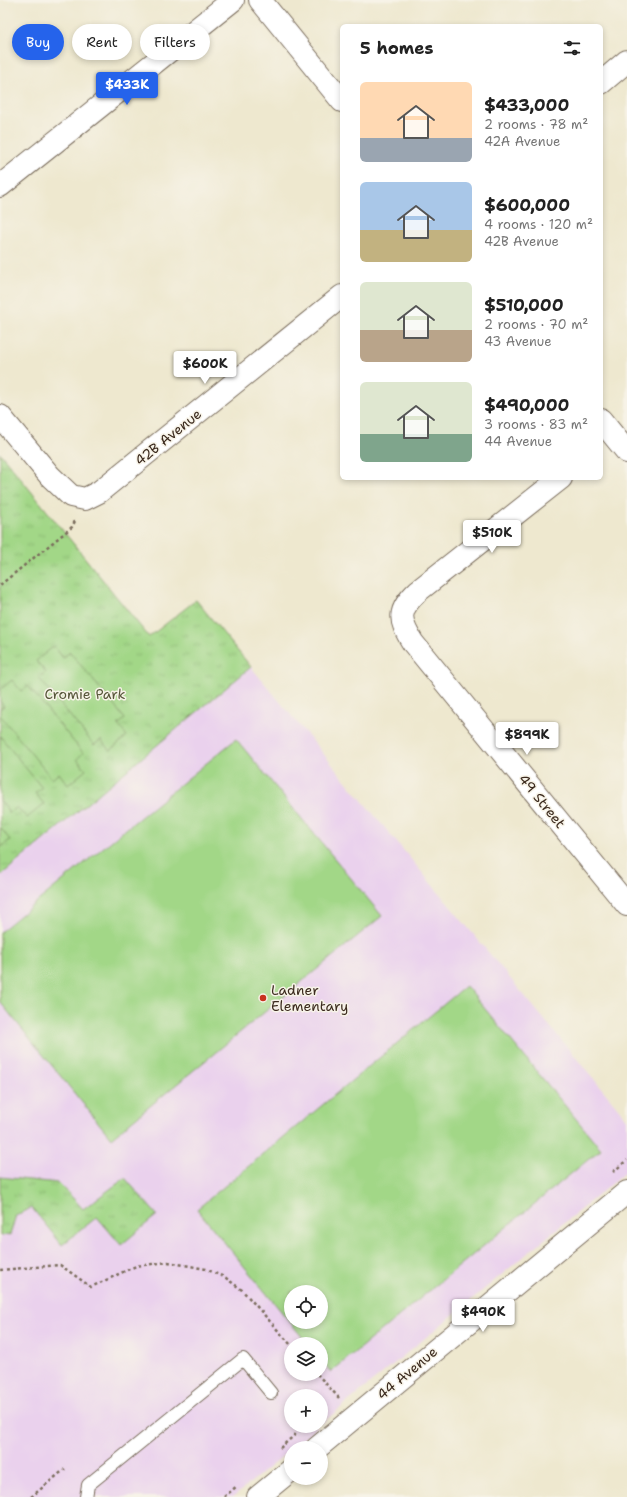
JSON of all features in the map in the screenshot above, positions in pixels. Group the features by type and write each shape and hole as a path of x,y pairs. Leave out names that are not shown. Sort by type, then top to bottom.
{"street":[{"path":"0,186 233,0"},
{"path":"260,0 340,99"},
{"path":"603,81 627,61"},
{"name":"42B Avenue","path":"85,499 99,492 340,298"},
{"path":"0,416 50,476 71,496 85,499"},
{"name":"49 Street","path":"558,480 418,591 408,601 403,609 402,619 406,631 413,642 627,905"},
{"name":"44 Avenue","path":"325,1441 627,1192"},
{"path":"258,1497 284,1476"}],"lane":[{"path":"86,1497 88,1485 244,1359 271,1392"}],"path":[{"path":"0,585 72,527 85,499"},
{"path":"0,1270 60,1265 91,1287 136,1266 168,1262 206,1269 226,1278 242,1290 284,1337"},
{"path":"323,1381 339,1398"},
{"path":"31,1497 65,1469"}],"shaded area":[{"name":"Ladner Elementary","path":"251,667 627,1119 627,1171 328,1418 328,1389 284,1389 284,1433 311,1433 301,1441 284,1441 284,1455 233,1497 0,1497 0,876"}],"green space":[{"name":"Cromie Park","path":"0,453 149,637 196,600 251,667 0,876"},
{"path":"54,646 63,658 70,652 125,719 118,725 127,736 110,751 101,740 94,745 39,678 46,672 36,661"},
{"path":"12,680 21,691 28,686 83,753 77,759 86,770 68,785 59,773 52,779 0,715 0,709 4,706 0,701 0,690"},
{"path":"0,736 42,788 35,793 44,804 27,818 17,807 10,813 0,800"},
{"path":"236,739 382,916 111,1138 0,1002 0,932"},
{"path":"0,827 10,840 0,848"},
{"path":"466,986 601,1149 331,1372 328,1368 328,1337 302,1337 296,1329 328,1329 328,1285 284,1285 284,1315 197,1209"},
{"path":"0,1177 59,1183 83,1209 125,1178 157,1215 121,1245 97,1217 62,1245 32,1208 16,1215 10,1235 0,1236"}],"place":[{"name":"Ladner Elementary","path":"263,998"}]}
